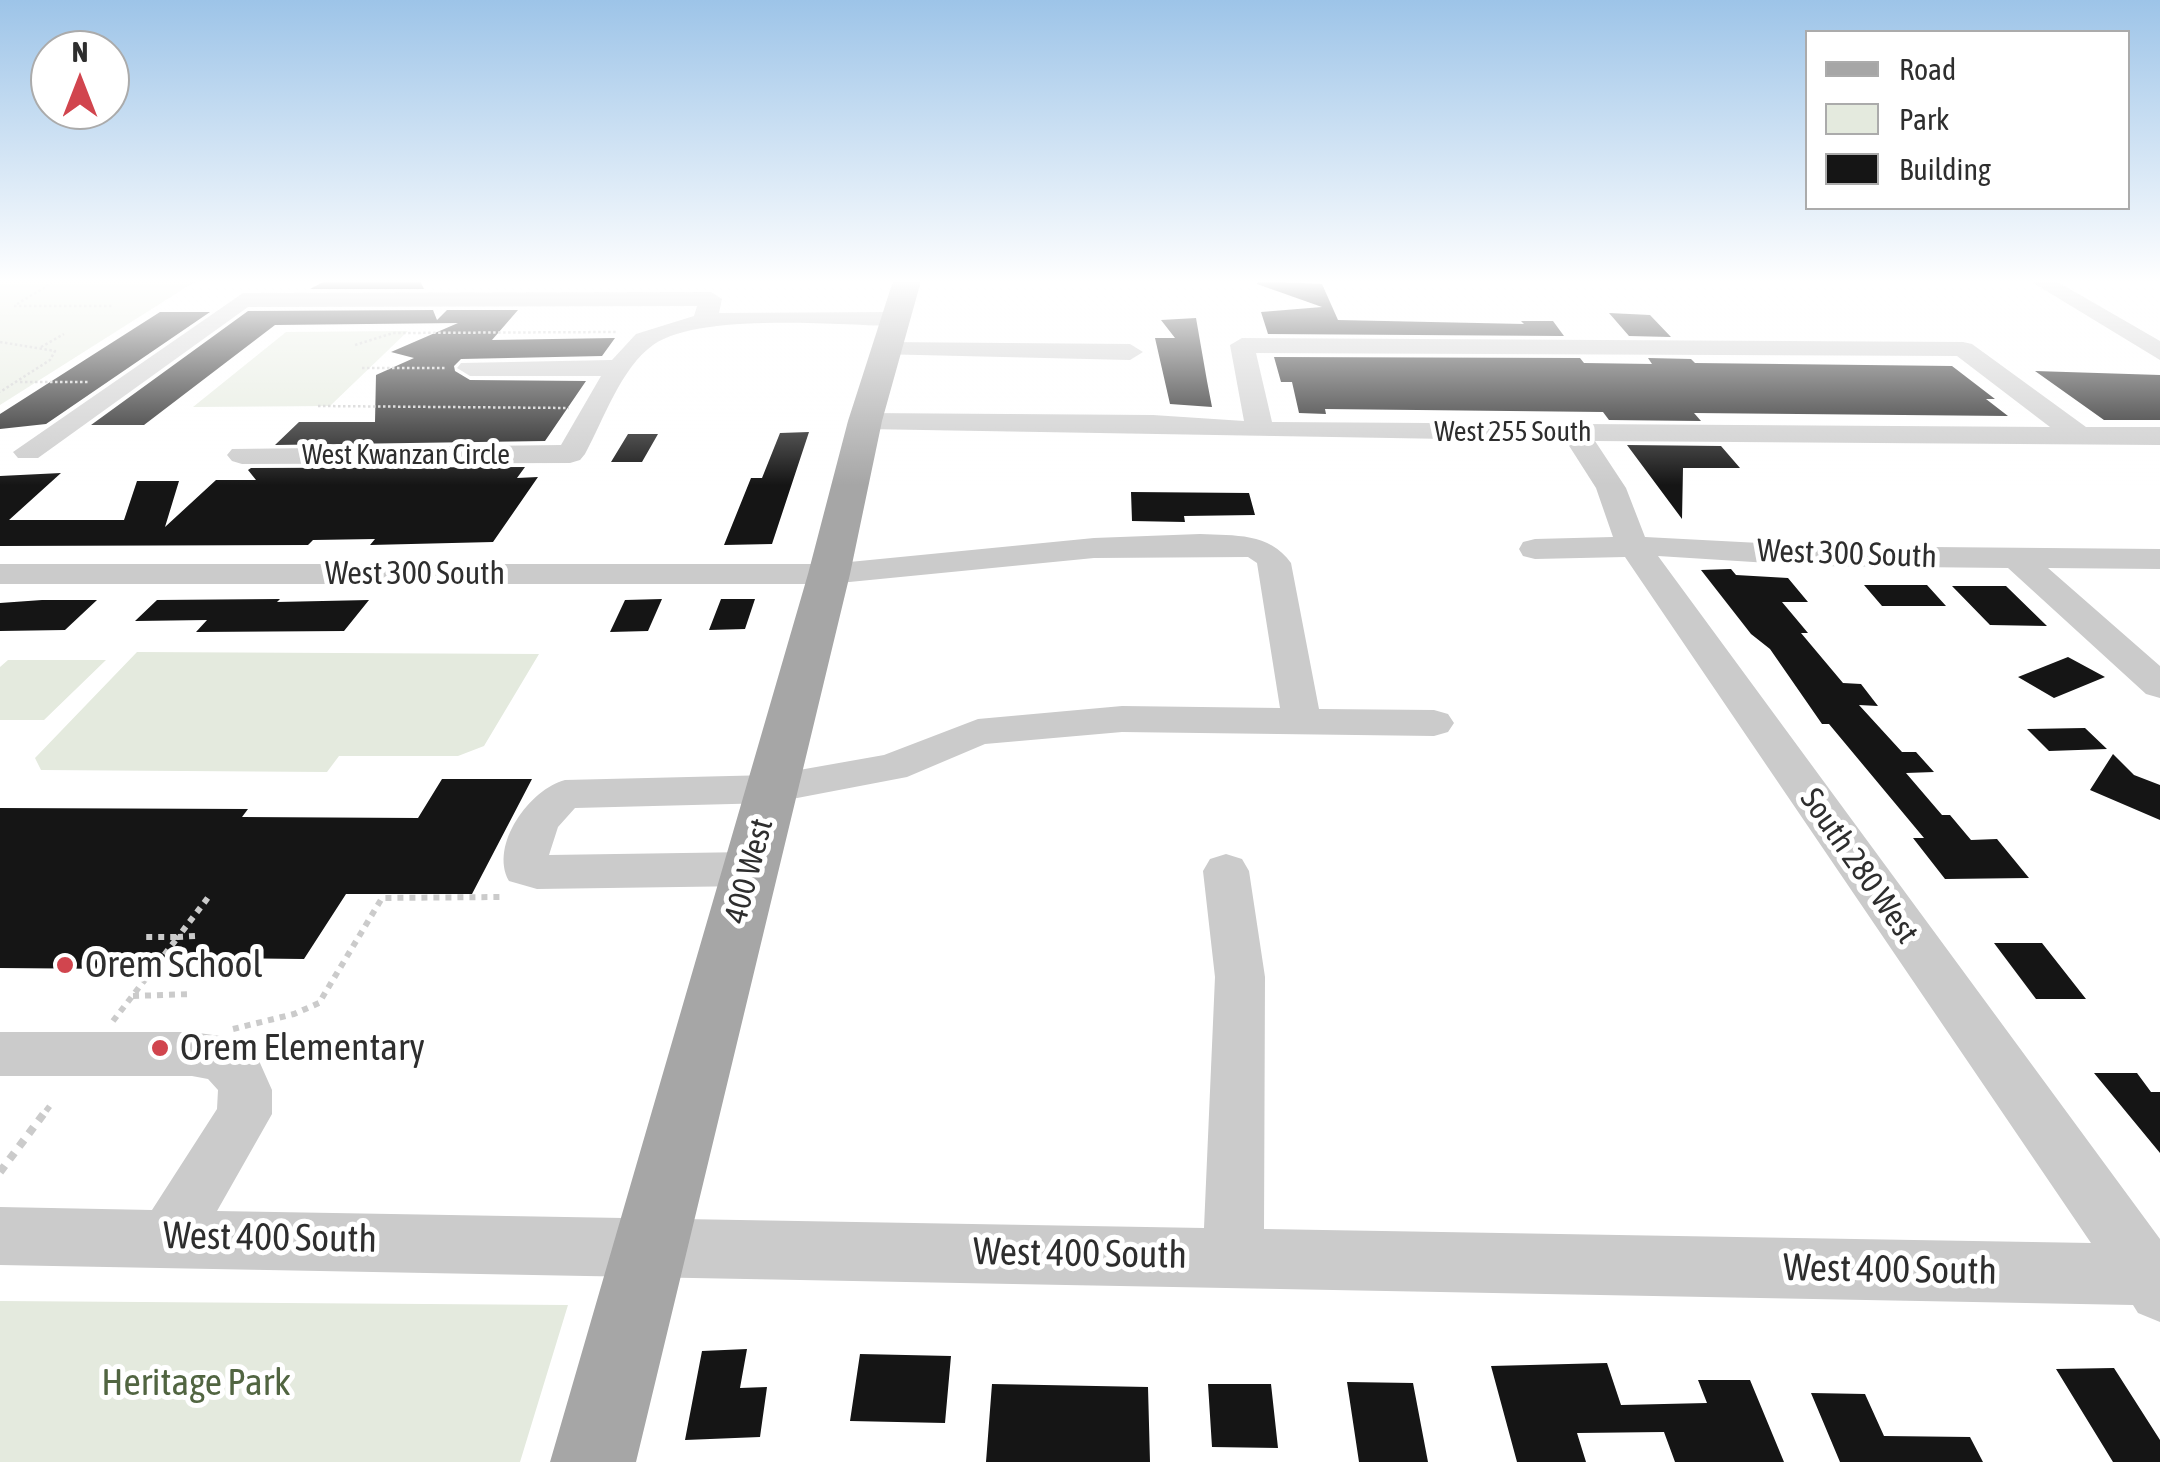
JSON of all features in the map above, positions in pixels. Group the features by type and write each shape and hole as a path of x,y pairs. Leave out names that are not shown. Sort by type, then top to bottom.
{"main road":[{"name":"400 West","path":"593,1462 886,349"}],"street":[{"path":"28,452 173,349"},
{"path":"597,408 637,349"},
{"path":"1112,349 1130,352"},
{"path":"1243,349 1260,430"},
{"path":"1963,349 2080,436"},
{"path":"470,368 621,368"},
{"name":"West Kwanzan Circle","path":"242,455 570,454 597,408"},
{"name":"West 255 South","path":"866,420 1154,423 1260,430 2160,436"},
{"name":"South 280 West","path":"1575,432 1612,488 1623,526 1636,549 2155,1280"},
{"name":"West 300 South","path":"1534,549 1668,546 1816,556 2160,559"},
{"name":"West 300 South","path":"0,574 829,574 918,569 997,555 1253,548 1266,552 1274,563 1302,722"},
{"path":"2016,557 2160,686"},
{"path":"750,869 537,872 524,869 524,857 549,806 565,794 771,790 892,767 978,732 1122,719 1434,724"},
{"path":"1226,871 1240,977 1236,1203 1231,1257"},
{"path":"0,1054 192,1054 220,1058 237,1070 245,1090 244,1114 169,1236"},
{"name":"West 400 South","path":"0,1236 1231,1257 2155,1280"}],"path":[{"path":"0,392 50,360 55,351 50,349"},
{"path":"362,368 470,368"},
{"path":"16,382 126,382"},
{"path":"318,406 597,408"},
{"path":"106,1031 210,895"},
{"path":"225,1030 294,1014 319,1002 382,898 500,896"},
{"path":"146,937 195,936"},
{"path":"133,996 192,994"},
{"path":"0,1172 52,1103"}],"green space":[{"path":"0,349 88,349 0,405"},
{"path":"265,349 389,349 330,406 193,407"},
{"path":"137,652 539,654 484,746 458,756 339,756 327,772 41,770 35,758"},
{"path":"8,660 106,660 44,720 0,720 0,667"},
{"name":"Heritage Park","path":"0,1301 568,1305 520,1462 0,1462"}],"building":[{"path":"102,349 155,349 46,424 0,429 0,414"},
{"path":"195,349 243,349 144,425 91,425"},
{"path":"607,349 602,356 461,359 454,366 455,371 470,380 586,381 545,441 275,445 299,422 375,422 376,375 414,358 391,352"},
{"path":"1158,349 1202,349 1212,407 1170,404"},
{"path":"1274,357 1580,358 1584,363 1652,364 1648,358 1691,359 1695,363 1952,366 1995,399 1986,399 2008,416 1694,413 1701,421 1609,420 1603,412 1325,409 1326,414 1299,413 1292,382 1281,382"},
{"path":"2035,371 2160,375 2160,420 2104,420"},
{"path":"809,432 772,544 724,545 751,478 762,478 780,433"},
{"path":"628,434 658,434 642,462 611,462"},
{"path":"1627,445 1721,446 1740,468 1683,468 1682,519"},
{"path":"525,467 517,478 538,477 493,542 370,545 375,539 313,540 308,545 0,546 0,476 61,473 9,520 124,520 137,481 179,481 165,527 216,480 256,480 248,470 251,468"},
{"path":"1131,492 1249,493 1255,515 1184,516 1185,522 1132,521"},
{"path":"1731,569 1736,575 1788,578 1808,602 1782,602 1808,633 1801,633 1843,683 1861,684 1878,706 1859,705 1902,752 1916,752 1934,772 1906,773 1942,815 1950,815 1971,840 1997,839 2029,878 1945,879 1913,838 1924,838 1829,724 1822,724 1770,649 1751,634 1701,570"},
{"path":"1864,585 1927,585 1946,606 1882,606"},
{"path":"1952,586 2006,586 2047,626 1990,625"},
{"path":"280,599 277,602 369,600 344,631 196,632 207,620 135,621 157,600"},
{"path":"662,599 648,631 610,632 625,600"},
{"path":"721,599 755,599 745,629 709,630"},
{"path":"97,600 65,630 0,631 0,603"},
{"path":"2068,657 2105,677 2054,698 2018,677"},
{"path":"2085,728 2107,749 2049,751 2027,729"},
{"path":"2113,754 2134,775 2160,785 2160,820 2090,790"},
{"path":"442,779 532,779 472,894 346,894 304,959 130,957 121,969 0,968 0,808 248,809 242,817 418,818"},
{"path":"1994,943 2042,943 2086,999 2036,999"},
{"path":"2094,1073 2137,1073 2151,1092 2160,1092 2160,1153"},
{"path":"747,1349 740,1388 767,1387 760,1437 685,1440 702,1351"},
{"path":"860,1354 951,1356 945,1423 850,1421"},
{"path":"1607,1363 1621,1405 1707,1403 1698,1380 1750,1380 1784,1462 1675,1462 1664,1432 1577,1433 1586,1462 1517,1462 1491,1366"},
{"path":"2114,1368 2160,1440 2160,1462 2113,1462 2056,1369"},
{"path":"1347,1382 1413,1383 1428,1462 1359,1462"},
{"path":"992,1384 1148,1387 1150,1462 986,1462"},
{"path":"1208,1384 1271,1384 1278,1448 1212,1447"},
{"path":"1811,1393 1865,1394 1884,1436 1970,1437 1983,1462 1840,1462"}],"place":[{"name":"Orem School","path":"65,965"},
{"name":"Orem Elementary","path":"160,1048"}]}
